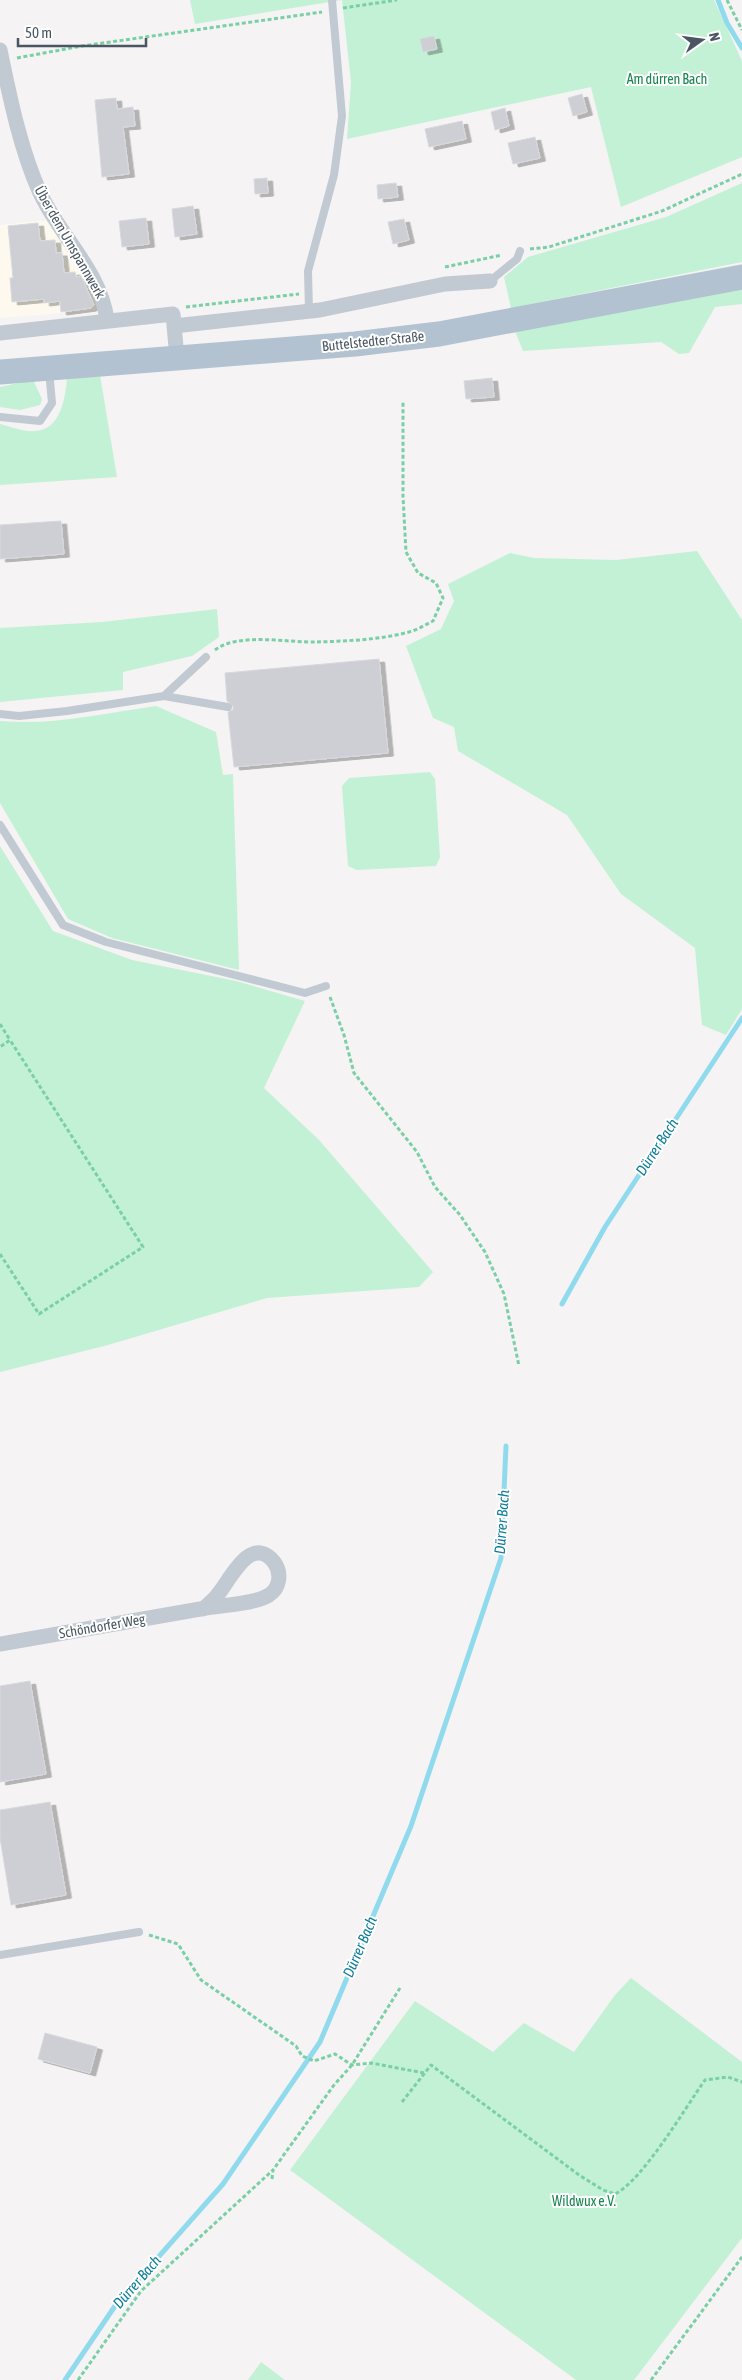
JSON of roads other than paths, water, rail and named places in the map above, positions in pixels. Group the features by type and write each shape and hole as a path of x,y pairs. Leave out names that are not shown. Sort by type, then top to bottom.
{"main road":[{"name":"Buttelstedter Straße","path":"0,372 355,344 438,334 742,277"}],"street":[{"name":"Über dem Umspannwerk","path":"1,55 22,142 38,187 50,213 93,279 105,302 107,320"},
{"path":"0,333 107,320 173,320 309,311 446,284 490,281"},
{"path":"173,320 177,358"},
{"name":"Schöndorfer Weg","path":"0,1644 203,1609 264,1598 270,1594 279,1582 277,1567 273,1560 259,1554 244,1558 219,1593 203,1609"}],"lane":[{"path":"309,311 308,271 334,175 342,116 332,0"},
{"path":"490,281 517,259 520,251"},
{"path":"0,417 40,421 52,403 49,368"},
{"path":"164,696 206,657"},
{"path":"0,714 18,716 67,711 164,696 228,707"},
{"path":"0,825 62,925 106,942 305,993 326,986"},
{"path":"0,1955 139,1932"}],"waterway":[{"name":"Dürrer Bach","path":"718,0 727,23 742,48"},
{"name":"Dürrer Bach","path":"562,1304 605,1227 742,1018"},
{"name":"Dürrer Bach","path":"65,2380 115,2306 223,2184 320,2042 411,1826 501,1558 506,1446"}],"park label":[{"name":"Am dürren Bach","path":"667,79"},
{"name":"Wildwux e.V.","path":"584,2201"}]}
